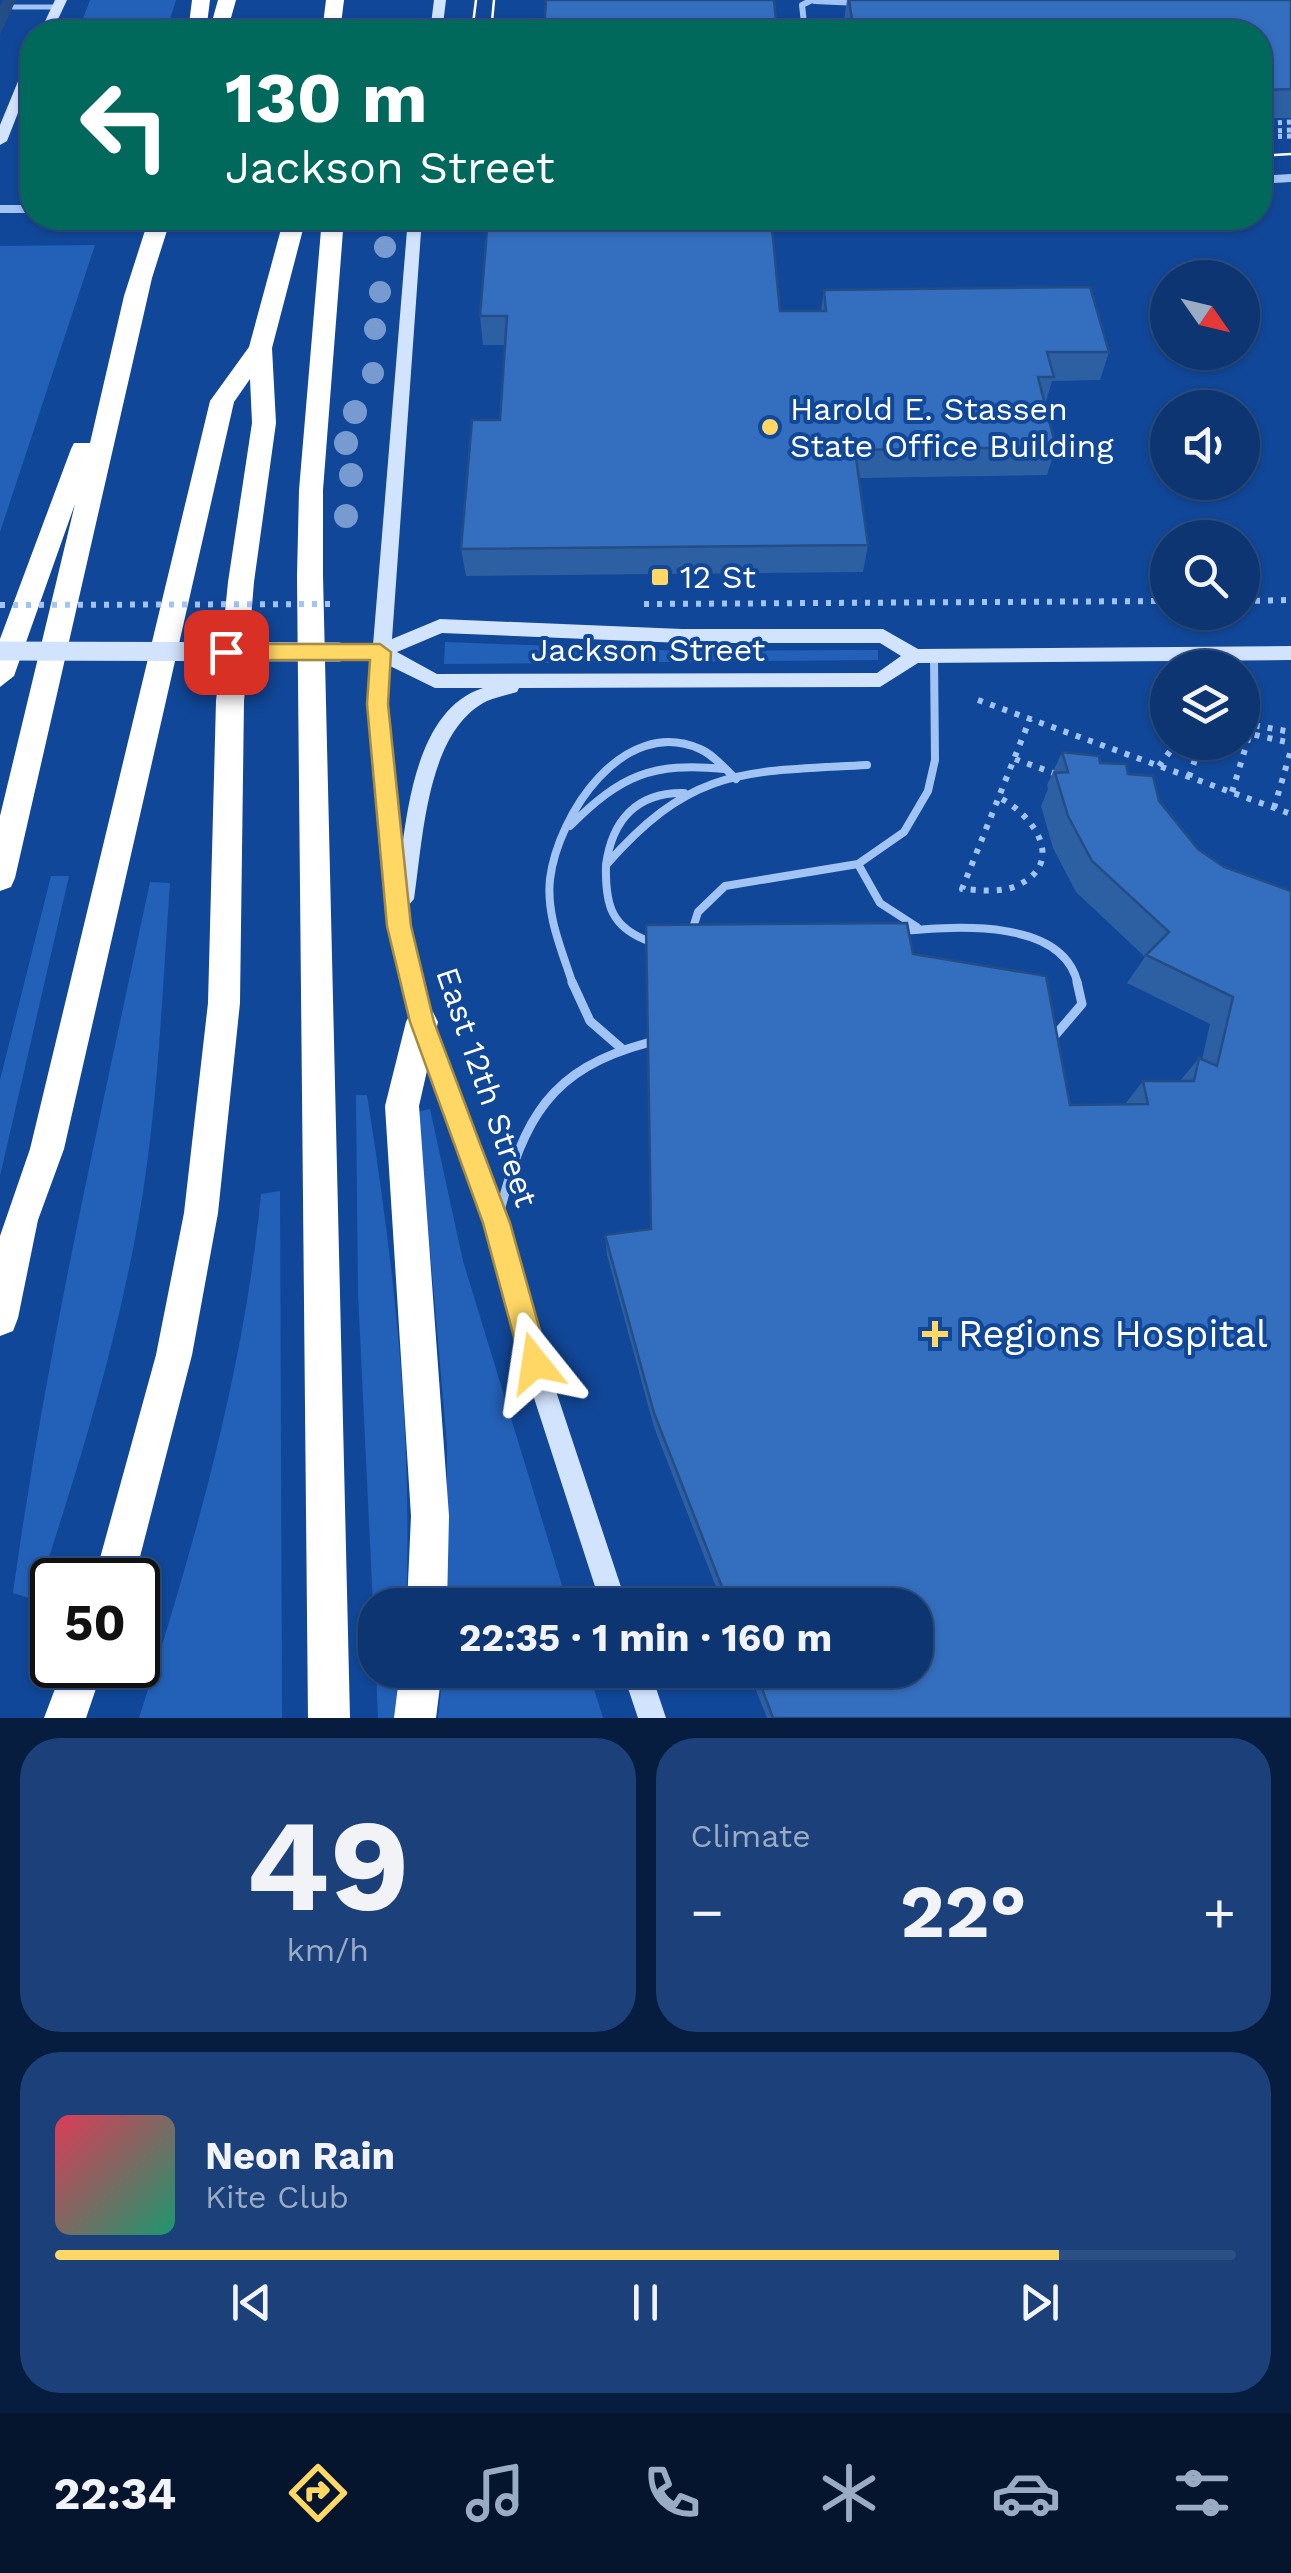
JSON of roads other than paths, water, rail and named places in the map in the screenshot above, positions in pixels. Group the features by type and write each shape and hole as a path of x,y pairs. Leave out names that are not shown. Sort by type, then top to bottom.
{"highway":[{"path":"0,676 44,563 156,230"},
{"path":"120,1558 174,1355 210,1142 224,1003 230,702 241,582 264,423 260,348 292,230"},
{"path":"328,1705 326,1335 310,576 311,490 332,230"},
{"path":"0,878 141,279"},
{"path":"0,1318 21,1220 47,1149 112,880 150,692 222,402 260,348"},
{"path":"422,1022 402,1106 430,1516 427,1588"},
{"path":"65,1718 76,1688"},
{"path":"415,1718 419,1688"}],"main road":[{"path":"0,141 20,92"},
{"name":"East 12th Street","path":"414,230 378,704 399,926 422,1022 497,1223 536,1368 608,1588"},
{"name":"Jackson Street","path":"0,650 380,652 440,626 682,636 883,636 925,656 1291,652"},
{"name":"Jackson Street","path":"380,652 435,680 880,680 925,656"},
{"path":"399,926 427,774 449,721 474,699 500,688 576,679"},
{"path":"642,1688 652,1718"}],"street":[{"path":"804,20 802,5 814,0 869,2"}],"lane":[{"path":"14,7 59,3"},
{"path":"706,943 688,944 698,912 726,886 858,864 904,832 928,791 935,760 925,656"},
{"path":"621,1048 582,1016 550,910 553,870 566,831 584,790 618,757 653,744 696,747 736,779"},
{"path":"566,831 600,794 627,776 684,764 724,768"},
{"path":"606,865 650,818 684,793 791,769 867,766"},
{"path":"671,943 626,935 612,921 607,837 619,818 637,803 666,790 684,793"},
{"path":"858,864 867,891 884,912 921,929"},
{"path":"884,933 990,930 1033,937 1055,946 1073,962 1082,1004 1066,1027 1039,1049"},
{"path":"497,1223 514,1152 536,1107 576,1073 621,1048 646,1043"}],"tram line":[{"path":"474,20 476,0"},
{"path":"492,20 494,0"},
{"path":"1272,155 1291,154"}],"place":[{"name":"Harold E. Stassen State Office Building","path":"770,427"},
{"name":"12 St","path":"660,577"},
{"name":"Regions Hospital","path":"935,1334"}]}
